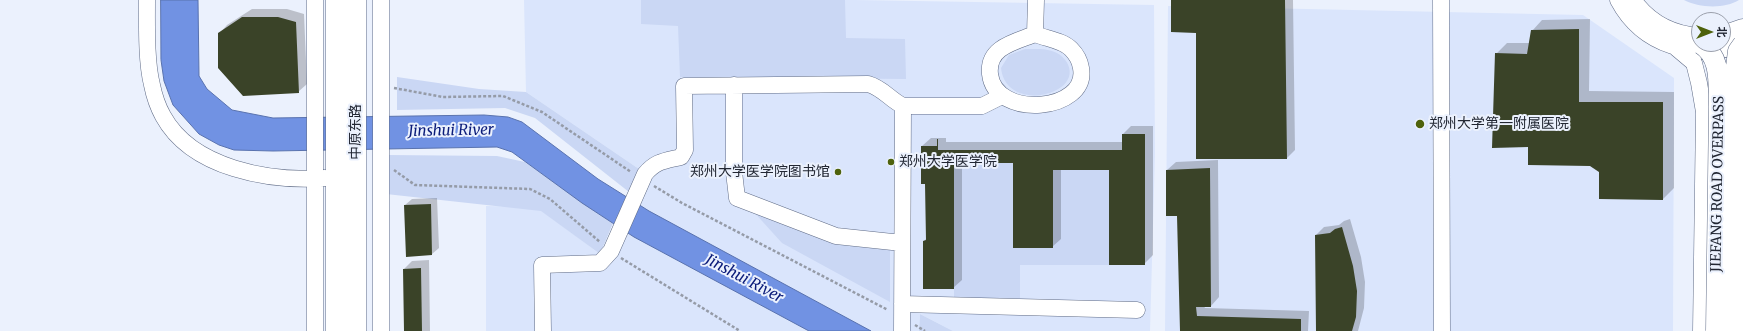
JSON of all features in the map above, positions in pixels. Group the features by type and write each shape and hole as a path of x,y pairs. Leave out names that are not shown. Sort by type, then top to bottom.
{"main road":[{"name":"中原东路","path":"336,0 336,331"},
{"name":"中原东路","path":"356,0 356,331"},
{"path":"1621,1 1640,12 1658,26 1691,41"},
{"path":"1731,33 1743,29"},
{"name":"JIEFANG ROAD OVERPASS","path":"1733,331 1733,92 1738,51 1743,44"},
{"name":"JIEFANG ROAD OVERPASS","path":"1707,52 1712,56 1716,62 1719,91 1716,331"}],"street":[{"path":"147,0 152,84 162,116 186,144 204,155 228,166 254,174 277,178 315,173 336,174"},
{"path":"315,0 315,331"},
{"path":"381,0 381,331"},
{"path":"1035,34 1036,0"},
{"path":"1441,0 1442,331"},
{"path":"1035,34 1047,39 1060,41 1070,48 1080,62 1082,73 1079,85 1073,92 1055,103 1027,105 1012,102 1002,96 994,87 990,78 989,67 993,57 1001,48 1012,41 1035,34"},
{"path":"1731,48 1743,44"},
{"path":"1693,52 1694,63 1704,112 1701,331"},
{"path":"543,331 542,264 600,263 611,251 642,179 652,165 661,161 680,157 685,150 684,86 868,84 878,87 894,101 903,106 982,106 1002,96"},
{"path":"734,85 734,172 737,198 836,236 902,243"},
{"path":"903,106 902,317 1137,310"}],"path":[{"path":"381,86 443,97 503,96 542,112 642,179 682,203 902,317 925,331"},
{"path":"381,162 415,185 530,189 550,199 611,251 740,331"}],"shaded area":[{"name":"郑州大学医学院","path":"524,0 855,0 1154,5 1155,154 1150,331 953,331 920,314 919,331 486,331 486,206 537,207 600,254 639,169 526,92"},
{"path":"641,0 845,0 846,38 905,39 906,79 680,77 678,26 641,24"},
{"path":"1684,0 1739,0 1727,5 1704,6"},
{"name":"郑州大学第一附属医院","path":"1168,6 1583,15 1674,78 1673,331 1165,331"},
{"path":"1025,49 1053,51 1062,56 1066,61 1070,73 1066,83 1056,90 1044,94 1030,95 1016,91 1006,83 1001,68 1009,55"},
{"path":"397,77 479,89 526,92 639,169 629,192 535,118 505,108 397,110"},
{"path":"388,155 497,156 525,162 613,223 600,254 541,211 386,194"},
{"path":"954,163 1013,163 1014,248 1053,248 1053,170 1109,170 1109,265 1020,265 1020,298 954,298"},
{"path":"753,211 841,245 890,250 890,302 782,243"},
{"path":"920,314 953,331 919,331"}],"water":[{"name":"Jinshui River","path":"161,0 198,0 199,76 207,89 232,110 273,118 484,115 508,117 522,122 598,179 649,211 871,331 809,331 634,237 582,203 512,152 497,147 273,151 234,150 219,145 199,134 173,105 164,81 161,60"}],"building":[{"path":"1171,0 1285,0 1287,159 1196,159 1196,33 1171,32"},
{"path":"242,17 278,17 296,22 299,93 243,96 218,68 218,33"},
{"path":"1579,29 1579,102 1663,102 1663,200 1599,199 1599,172 1590,166 1528,165 1528,147 1492,148 1495,53 1527,54 1531,30"},
{"path":"1122,134 1145,134 1145,265 1109,265 1109,170 1053,170 1053,248 1013,248 1013,163 954,163 954,289 923,289 923,241 926,240 925,184 921,184 921,146 937,146 938,139 938,150 1122,150"},
{"path":"1210,168 1211,307 1196,307 1197,316 1301,319 1301,331 1180,331 1177,216 1166,216 1166,170"},
{"path":"431,204 432,255 406,257 404,205"},
{"path":"1342,227 1353,266 1357,291 1356,317 1352,331 1316,331 1315,235 1330,233 1335,229"},
{"path":"421,268 422,331 404,331 403,269"}],"place":[{"name":"郑州大学第一附属医院","path":"1420,124"},
{"name":"郑州大学医学院","path":"891,162"},
{"name":"郑州大学医学院图书馆","path":"838,172"}]}
